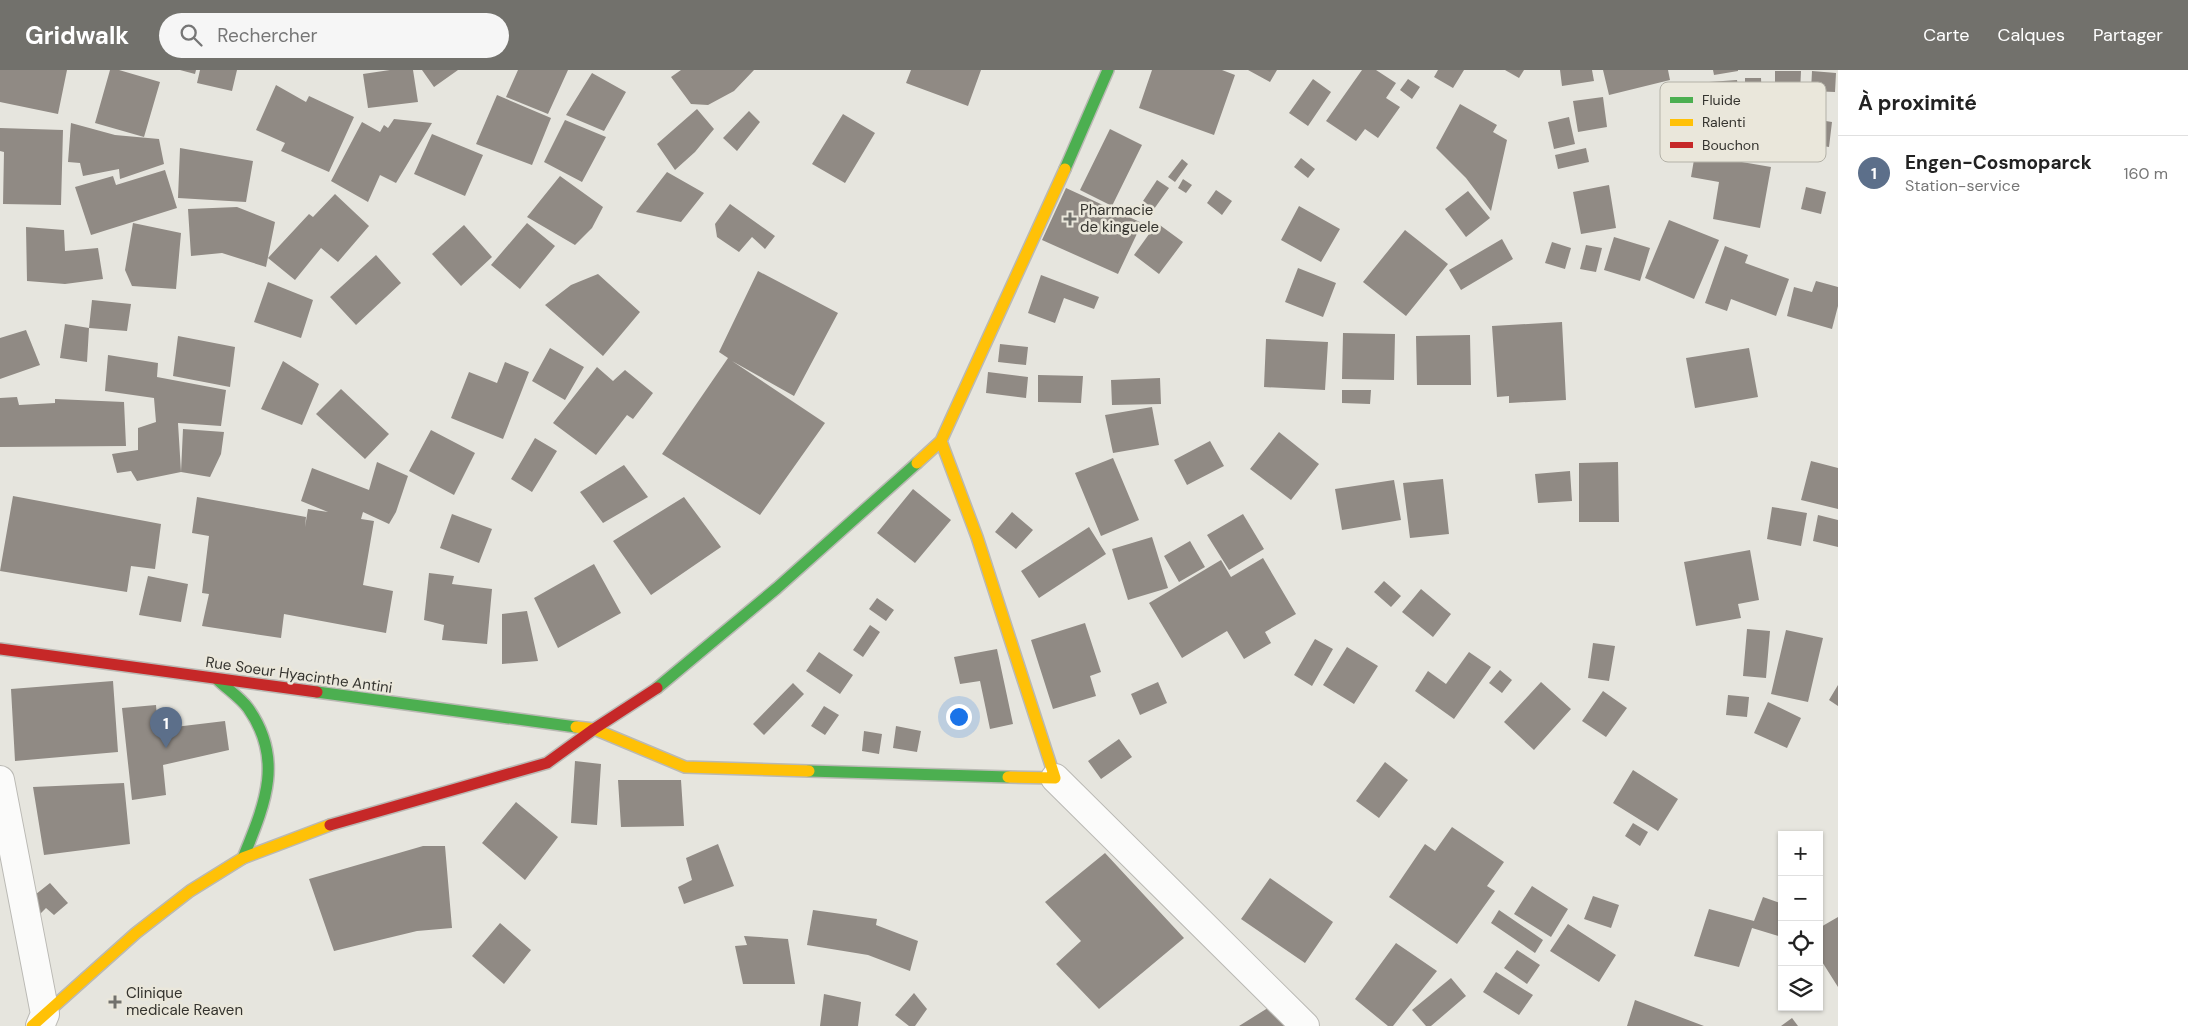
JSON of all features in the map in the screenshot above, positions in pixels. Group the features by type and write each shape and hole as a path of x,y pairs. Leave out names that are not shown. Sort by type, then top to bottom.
{"main road":[{"path":"39,1022 136,933 190,891 243,858 319,828 547,764 594,728 652,694 777,588 941,442 1108,70"},
{"path":"941,442 977,537 1055,778"},
{"name":"Rue Soeur Hyacinthe Antini","path":"0,649 594,728 685,767 1055,778"},
{"path":"217,679 246,706 263,736 270,768 269,785 262,810 243,858"}],"street":[{"path":"1055,778 1305,1026"},
{"path":"0,780 39,1022"}],"building":[{"path":"0,70 67,70 58,114 0,102"},
{"path":"110,70 119,70 160,82 144,137 95,123"},
{"path":"180,70 196,70 195,74"},
{"path":"200,70 237,70 232,91 197,83"},
{"path":"390,70 413,70 418,102 368,108 363,74"},
{"path":"422,70 458,70 434,87"},
{"path":"518,70 568,70 548,114 506,97"},
{"path":"681,70 754,70 734,91 708,105 691,104 671,77"},
{"path":"911,70 981,70 968,106 906,83"},
{"path":"1152,70 1222,70 1235,75 1214,135 1139,108"},
{"path":"1248,70 1277,70 1270,82"},
{"path":"1362,70 1376,70 1396,83 1386,98 1400,107 1378,138 1365,129 1356,141 1326,121"},
{"path":"1438,70 1464,70 1453,88 1434,77"},
{"path":"1505,70 1524,70 1519,78"},
{"path":"1560,70 1592,70 1594,81 1562,86"},
{"path":"1603,70 1668,70 1670,80 1609,95"},
{"path":"1713,70 1738,70 1738,71 1714,75"},
{"path":"1775,71 1801,71 1800,82 1775,82"},
{"path":"1812,71 1836,73 1835,92 1826,92 1826,82 1811,82"},
{"path":"592,73 626,92 604,131 566,115"},
{"path":"1745,78 1761,78 1761,82 1745,82"},
{"path":"1313,79 1331,92 1308,126 1289,113"},
{"path":"1408,79 1420,87 1412,99 1400,90"},
{"path":"1737,80 1737,82 1709,82"},
{"path":"276,85 306,102 309,96 354,117 329,172 281,151 285,143 256,130"},
{"path":"497,95 551,118 532,165 476,144"},
{"path":"1603,97 1607,127 1578,132 1573,101"},
{"path":"1460,104 1497,125 1493,132 1507,140 1491,211 1466,178 1436,148"},
{"path":"697,109 714,129 695,152 675,170 657,144"},
{"path":"749,111 760,122 737,151 723,138"},
{"path":"843,114 875,133 845,183 812,164"},
{"path":"1569,117 1575,144 1554,149 1548,122"},
{"path":"394,119 432,123 396,183 380,175 368,202 331,181 362,122 380,132 384,125 388,128"},
{"path":"565,120 606,137 582,182 544,162"},
{"path":"1826,121 1832,122 1829,147 1826,147"},
{"path":"71,123 115,135 159,139 164,164 120,179 119,169 83,176 80,163 68,162"},
{"path":"0,128 63,130 61,205 3,204 4,152 0,151"},
{"path":"1110,129 1142,145 1112,206 1080,190"},
{"path":"432,134 483,155 465,196 414,174"},
{"path":"180,148 253,161 246,202 178,198"},
{"path":"1586,148 1589,162 1558,169 1555,155"},
{"path":"1301,158 1315,169 1308,178 1294,167"},
{"path":"1182,159 1188,164 1175,182 1168,177"},
{"path":"1694,162 1742,162 1771,167 1760,228 1713,219 1719,182 1691,177"},
{"path":"165,170 177,208 91,235 75,187 113,176 116,185"},
{"path":"667,172 704,193 681,222 636,212"},
{"path":"560,176 603,207 592,228 575,245 527,217"},
{"path":"1183,179 1192,185 1186,193 1178,188"},
{"path":"1157,180 1169,188 1154,209 1143,201"},
{"path":"1609,185 1616,228 1581,234 1573,192"},
{"path":"1806,187 1826,192 1821,214 1801,209"},
{"path":"1066,188 1142,223 1118,274 1042,240"},
{"path":"1216,190 1232,201 1222,215 1207,203"},
{"path":"1468,191 1490,218 1466,237 1445,209"},
{"path":"335,194 369,226 338,262 321,248 295,280 268,258 309,214 313,217"},
{"path":"730,204 775,236 765,249 752,237 739,252 717,237 715,224"},
{"path":"1299,206 1340,229 1321,262 1281,240"},
{"path":"237,207 275,222 266,267 222,253 191,256 188,209"},
{"path":"1669,220 1719,240 1694,299 1645,278"},
{"path":"133,223 181,233 176,289 132,286 125,270"},
{"path":"527,223 555,246 520,289 491,265"},
{"path":"1157,223 1183,242 1159,274 1134,255"},
{"path":"464,225 492,257 461,286 432,254"},
{"path":"26,227 64,230 65,251 98,248 103,279 65,284 27,281"},
{"path":"1405,230 1448,264 1406,316 1363,282"},
{"path":"1614,237 1650,248 1640,281 1604,270"},
{"path":"1502,239 1513,259 1461,290 1449,270"},
{"path":"1552,242 1571,248 1565,269 1545,263"},
{"path":"1586,245 1602,248 1596,272 1580,269"},
{"path":"1725,246 1748,255 1745,263 1789,279 1776,316 1731,299 1727,311 1705,303"},
{"path":"376,255 401,283 356,325 330,297"},
{"path":"1298,268 1336,283 1323,317 1285,302"},
{"path":"758,271 838,313 794,396 732,361 825,423 760,515 662,454 728,358 719,352"},
{"path":"598,274 640,312 603,356 545,305 571,285"},
{"path":"1041,275 1099,297 1094,309 1064,298 1055,323 1028,313"},
{"path":"1816,281 1838,287 1838,306 1832,329 1787,316 1794,287 1812,292"},
{"path":"268,282 313,300 301,338 254,322"},
{"path":"92,300 131,304 127,331 89,328"},
{"path":"1562,322 1566,400 1509,403 1509,396 1497,397 1492,326"},
{"path":"65,324 89,328 87,362 60,358"},
{"path":"26,330 40,365 0,379 0,338"},
{"path":"1343,333 1395,334 1394,380 1342,379"},
{"path":"1470,335 1471,385 1417,385 1416,336"},
{"path":"178,336 235,347 230,387 173,376"},
{"path":"1266,339 1328,342 1325,390 1264,387"},
{"path":"1000,344 1028,347 1026,365 998,362"},
{"path":"550,348 584,367 565,400 532,381"},
{"path":"1749,348 1758,397 1695,408 1686,358"},
{"path":"108,355 158,363 157,377 226,390 221,426 178,423 181,472 137,481 131,471 117,473 112,454 138,450 138,428 156,422 154,398 105,391"},
{"path":"283,361 319,384 302,425 261,409"},
{"path":"505,362 529,372 503,439 451,418 469,372 497,383"},
{"path":"597,367 613,381 625,370 653,393 633,419 627,415 596,455 553,423"},
{"path":"988,372 1028,377 1026,398 986,393"},
{"path":"1038,375 1083,376 1081,403 1038,402"},
{"path":"1160,378 1161,404 1112,405 1111,380"},
{"path":"341,389 389,434 365,459 316,414"},
{"path":"1342,390 1371,390 1370,404 1342,403"},
{"path":"17,397 19,405 55,403 55,399 124,402 126,446 0,447 0,398"},
{"path":"1152,407 1159,445 1113,453 1105,415"},
{"path":"183,429 224,432 221,454 210,477 181,472"},
{"path":"431,430 475,453 454,495 409,471"},
{"path":"1279,432 1319,464 1291,500 1250,469"},
{"path":"535,438 557,451 532,492 511,479"},
{"path":"1210,441 1224,466 1187,485 1174,460"},
{"path":"1113,458 1139,520 1101,536 1075,473"},
{"path":"1811,461 1838,468 1838,509 1801,500"},
{"path":"377,462 408,476 396,512 389,524 363,512 361,519 374,521 363,585 393,591 386,633 284,614 281,638 202,626 209,594 202,593 209,536 192,533 197,497 306,517 305,527 308,509 328,512 301,501 312,468 369,490"},
{"path":"1618,462 1619,522 1579,522 1579,463"},
{"path":"624,465 648,497 603,523 580,492"},
{"path":"1570,471 1572,501 1538,503 1535,474"},
{"path":"1443,479 1449,534 1410,538 1403,483"},
{"path":"1394,480 1401,520 1342,530 1335,489"},
{"path":"913,489 951,520 915,563 877,533"},
{"path":"13,496 161,524 155,569 131,566 127,592 0,571"},
{"path":"684,497 721,547 651,595 613,541"},
{"path":"1772,507 1807,513 1801,546 1767,539"},
{"path":"1012,512 1033,530 1016,549 995,532"},
{"path":"452,514 492,529 479,563 440,548"},
{"path":"1243,514 1264,549 1229,570 1207,535"},
{"path":"1818,515 1838,520 1838,547 1813,541"},
{"path":"1089,527 1106,554 1039,598 1021,571"},
{"path":"1152,537 1168,588 1128,600 1112,549"},
{"path":"1190,541 1205,567 1179,582 1164,556"},
{"path":"1750,550 1759,600 1738,604 1741,618 1696,626 1684,562"},
{"path":"1263,558 1296,614 1265,632 1271,643 1244,659 1227,631 1182,658 1149,603 1221,560 1231,577"},
{"path":"594,564 621,613 558,648 534,598"},
{"path":"429,573 454,576 452,584 492,589 487,644 442,640 444,625 424,620"},
{"path":"148,576 188,584 181,622 139,615"},
{"path":"1384,581 1401,596 1391,607 1374,592"},
{"path":"1421,589 1451,614 1433,637 1402,612"},
{"path":"877,598 894,610 886,621 869,609"},
{"path":"527,611 538,661 502,664 502,614"},
{"path":"1085,623 1101,672 1090,676 1096,696 1053,709 1031,640"},
{"path":"870,625 880,632 863,657 853,650"},
{"path":"1747,629 1770,631 1766,678 1743,676"},
{"path":"1786,630 1823,638 1808,702 1771,694"},
{"path":"1315,639 1333,649 1312,686 1294,675"},
{"path":"1593,643 1615,646 1609,681 1588,678"},
{"path":"1347,647 1378,666 1354,704 1323,685"},
{"path":"997,649 1013,724 990,729 980,681 960,684 954,657"},
{"path":"819,652 853,675 840,694 806,671"},
{"path":"1469,652 1491,667 1454,719 1415,691 1428,671 1446,684"},
{"path":"1500,670 1512,680 1502,693 1489,683"},
{"path":"113,681 118,752 15,761 11,689"},
{"path":"1158,682 1167,703 1140,715 1131,694"},
{"path":"1541,682 1571,709 1534,750 1504,722"},
{"path":"793,683 804,694 764,735 753,724"},
{"path":"1838,685 1838,706 1829,700"},
{"path":"1603,691 1627,708 1606,737 1582,721"},
{"path":"1728,695 1749,697 1747,717 1726,715"},
{"path":"1768,702 1801,718 1787,748 1754,733"},
{"path":"156,705 158,729 225,721 229,750 163,765 166,795 132,800 122,708"},
{"path":"824,706 839,715 825,735 811,726"},
{"path":"896,726 921,731 917,752 893,748"},
{"path":"864,731 882,734 879,754 862,751"},
{"path":"1119,739 1132,757 1101,779 1088,761"},
{"path":"575,761 601,764 597,825 571,823"},
{"path":"1385,762 1408,780 1379,818 1356,801"},
{"path":"1633,770 1678,799 1658,831 1613,803"},
{"path":"618,780 681,780 684,826 621,827"},
{"path":"124,783 130,844 44,855 33,787"},
{"path":"516,802 558,837 525,880 482,843"},
{"path":"1633,823 1648,832 1640,846 1625,836"},
{"path":"1452,827 1504,862 1487,886 1495,891 1457,944 1389,897 1425,844 1435,851"},
{"path":"718,844 734,886 684,904 678,887 692,880 686,858"},
{"path":"423,846 445,846 452,928 417,931 334,951 309,879"},
{"path":"1105,853 1184,938 1099,1009 1056,964 1081,941 1045,902"},
{"path":"1270,878 1333,922 1305,963 1241,919"},
{"path":"50,883 68,903 54,915 46,908 39,915 26,902"},
{"path":"1532,886 1568,909 1551,937 1514,914"},
{"path":"1593,896 1619,905 1611,928 1584,919"},
{"path":"1763,897 1778,902 1778,936 1752,928 1739,967 1694,956 1709,909 1754,921"},
{"path":"813,910 877,919 876,925 918,941 910,971 868,955 807,945"},
{"path":"1499,910 1543,940 1535,953 1491,923"},
{"path":"1838,917 1838,987 1823,963 1823,926"},
{"path":"500,923 531,950 504,984 472,956"},
{"path":"1568,924 1616,955 1599,982 1550,951"},
{"path":"744,936 788,939 795,984 743,984 735,946 747,945"},
{"path":"1396,943 1437,971 1393,1026 1388,1026 1355,999"},
{"path":"1517,950 1540,965 1527,984 1504,968"},
{"path":"1496,972 1533,995 1519,1015 1483,992"},
{"path":"1451,978 1466,996 1431,1026 1426,1026 1412,1010"},
{"path":"914,993 927,1009 915,1026 909,1026 895,1015"},
{"path":"824,994 861,1002 858,1026 820,1026"},
{"path":"1635,1000 1704,1026 1627,1026"},
{"path":"1271,1006 1289,1026 1239,1026"},
{"path":"1792,1018 1798,1026 1781,1026"}],"traffic: fast":[{"path":"1065,169 1108,70"},
{"path":"657,688 777,588 917,463"},
{"path":"217,679 248,708 259,727 266,746 268,765 264,801 243,858"},
{"path":"317,692 576,727"},
{"path":"809,771 1008,777"}],"traffic: slow":[{"path":"917,463 941,441 1065,169"},
{"path":"941,441 977,537 1055,778 1008,777"},
{"path":"576,727 594,729 685,767 809,771"},
{"path":"32,1026 136,933 190,891 243,858 330,825"}],"traffic: jam":[{"path":"0,649 317,692"},
{"path":"330,825 547,763 594,729 657,688"}],"place":[{"name":"Pharmacie de kinguele","path":"1070,219"},
{"name":"Engen-Cosmoparck","path":"166,748"},
{"name":"Clinique medicale Reaven","path":"115,1002"}]}
